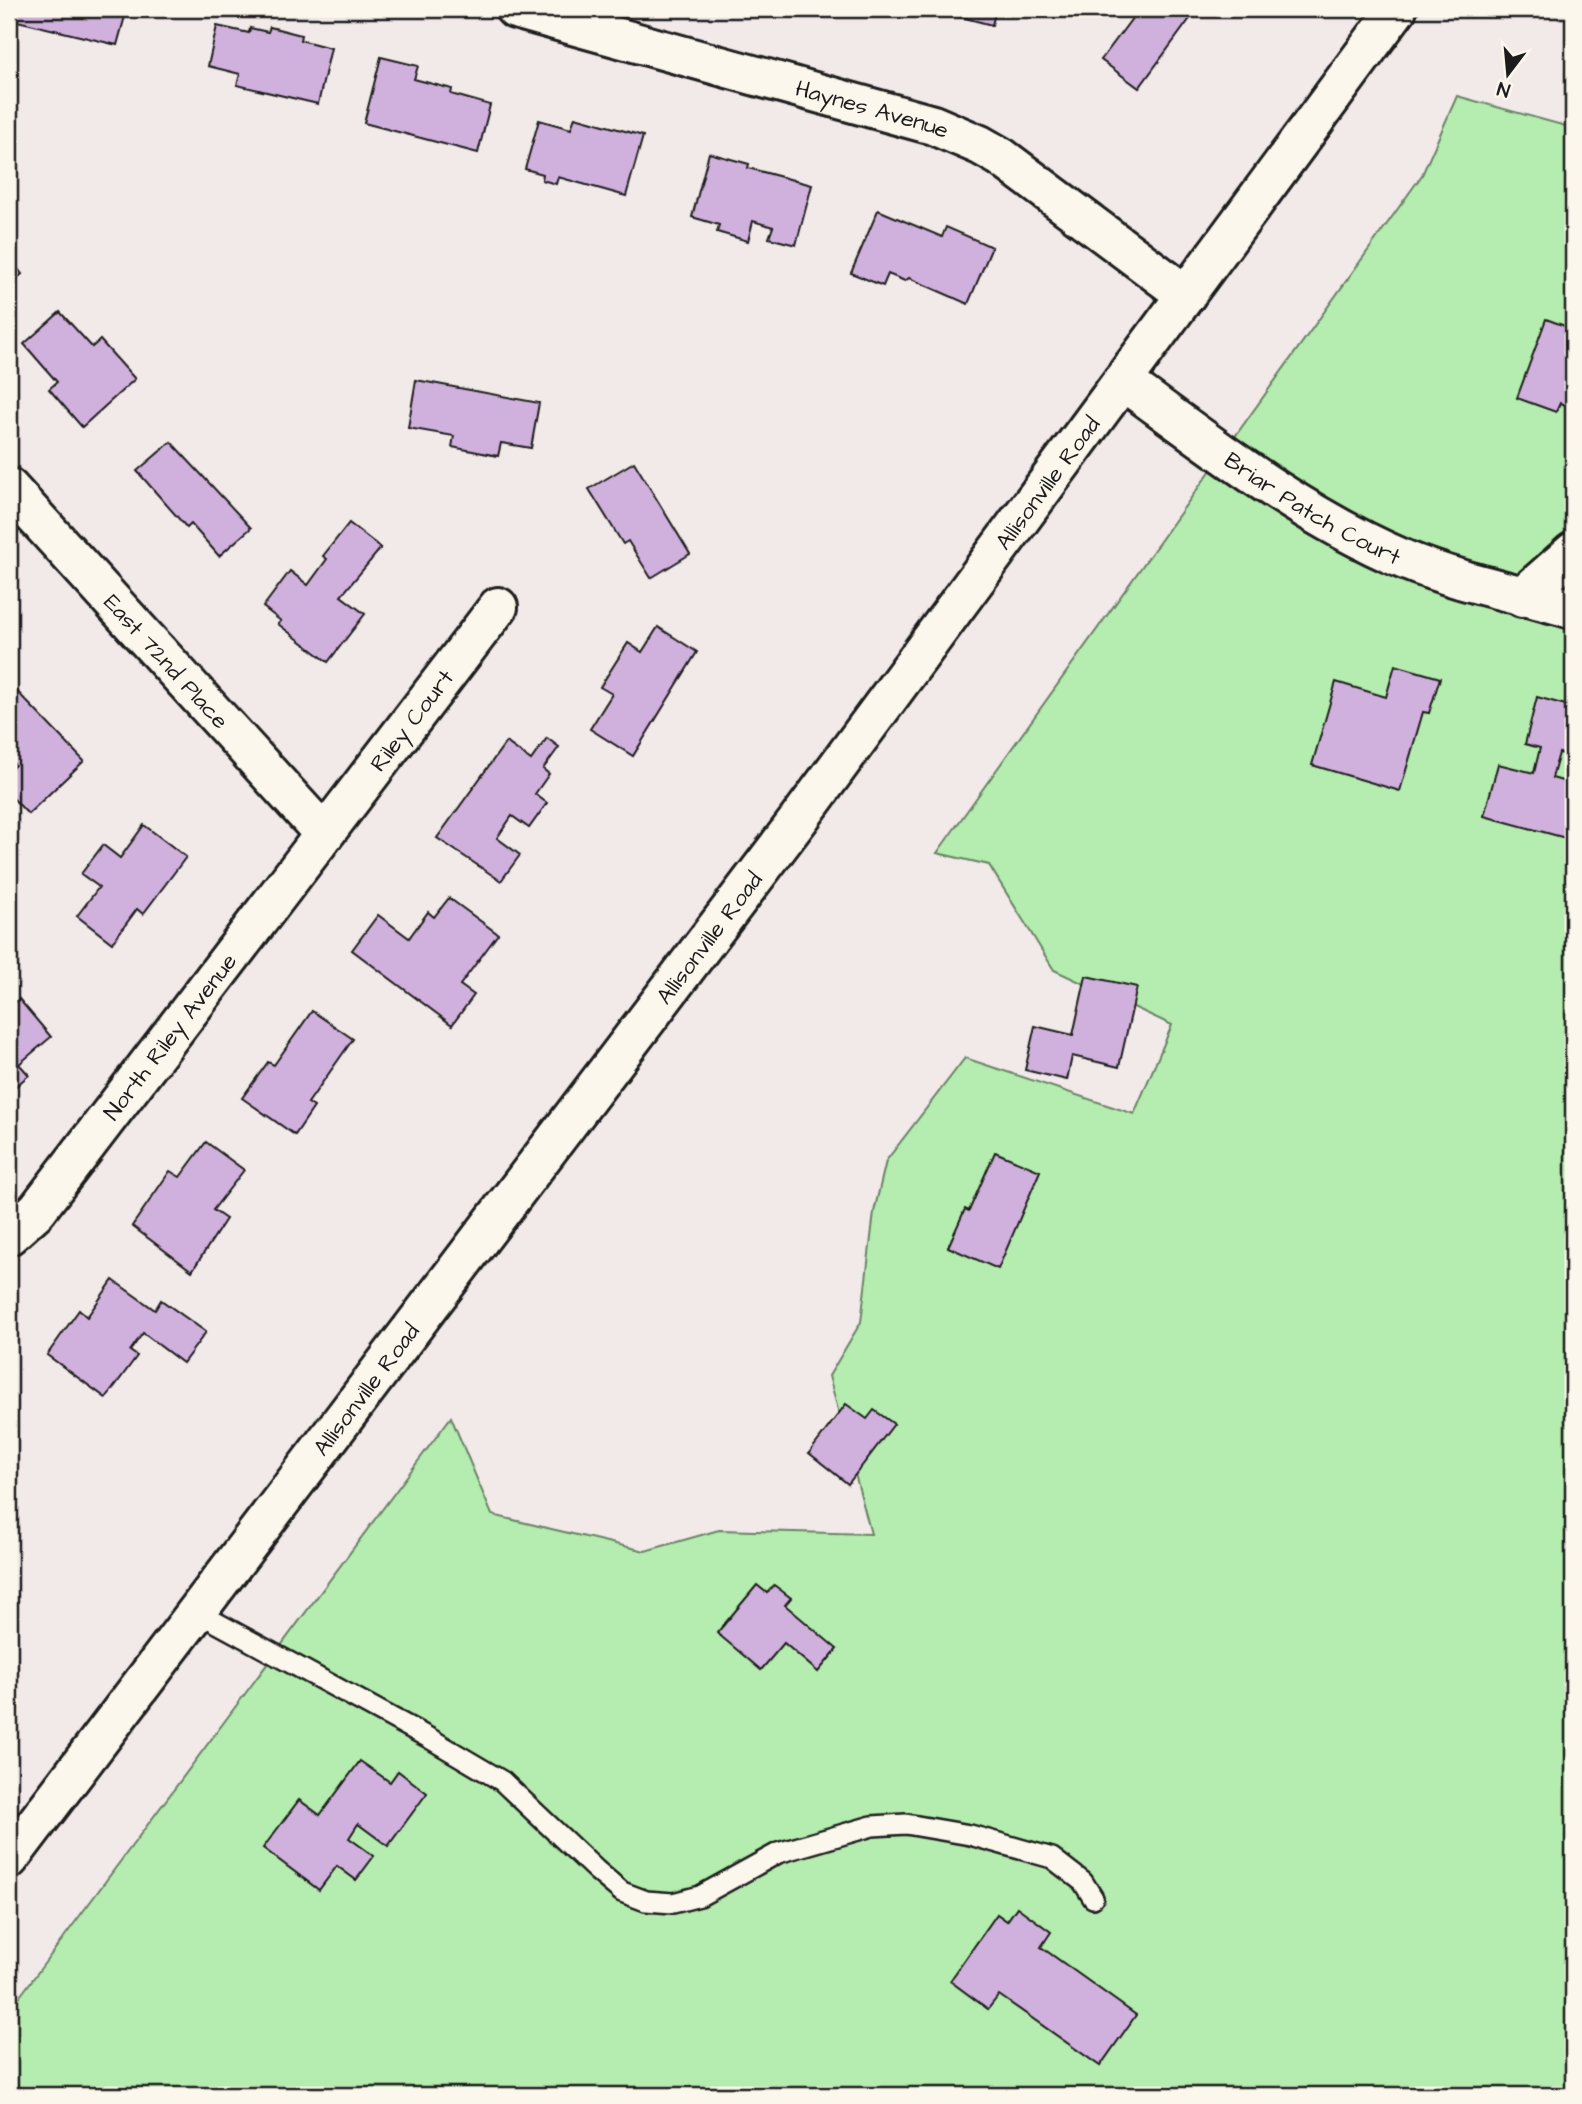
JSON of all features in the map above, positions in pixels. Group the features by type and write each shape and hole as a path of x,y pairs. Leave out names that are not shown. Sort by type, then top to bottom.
{"street":[{"name":"Haynes Avenue","path":"515,9 933,125 980,145 1022,172 1186,295"},
{"name":"Allisonville Road","path":"9,1859 799,819 1397,9"},
{"name":"Briar Patch Court","path":"1123,381 1269,488 1313,515 1407,560 1522,597 1573,609"},
{"name":"East 72nd Place","path":"9,488 324,834"},
{"path":"1522,597 1573,552"},
{"name":"Riley Court","path":"324,834 498,607"},
{"name":"North Riley Avenue","path":"9,1235 37,1210 324,834"}],"lane":[{"path":"197,1612 429,1738 502,1781 622,1892 646,1900 673,1903 700,1896 778,1853 872,1826 906,1824 970,1835 1052,1858 1083,1882 1093,1898"}],"green space":[{"path":"1457,96 1573,128 1573,2095 9,2095 9,2011 451,1417 492,1515 645,1551 719,1530 871,1534 829,1376 861,1322 874,1212 886,1161 965,1058 1134,1114 1172,1025 1054,970 989,865 937,853 1422,175"}],"building":[{"path":"9,9 127,9 117,45 9,19"},
{"path":"930,9 996,9 992,25"},
{"path":"1139,9 1197,9 1139,88 1101,60"},
{"path":"217,26 249,33 250,28 268,32 270,27 301,35 300,40 331,48 318,104 237,85 240,74 208,66"},
{"path":"381,57 418,66 414,79 452,89 451,94 490,105 478,153 364,123"},
{"path":"575,117 643,136 626,196 558,177 556,184 542,180 543,174 525,169 539,120 571,129"},
{"path":"709,153 749,164 748,168 812,185 796,245 769,238 773,227 753,221 748,241 717,232 719,225 692,217"},
{"path":"878,210 942,237 946,227 992,247 968,304 909,278 905,281 888,274 883,286 851,273"},
{"path":"9,257 22,274 9,285"},
{"path":"60,312 92,347 100,340 135,379 82,427 49,389 57,382 24,344"},
{"path":"1546,319 1573,329 1573,408 1560,403 1556,412 1517,398"},
{"path":"416,380 539,403 531,448 501,443 498,456 452,447 454,436 408,428"},
{"path":"171,442 251,528 219,556 191,524 187,528 137,471"},
{"path":"634,462 690,554 651,578 628,541 623,544 589,489"},
{"path":"349,523 381,548 341,596 365,614 328,662 278,624 281,621 263,607 290,571 308,585 327,559 323,556"},
{"path":"658,627 697,652 633,756 590,729 612,694 600,687 628,643 642,652"},
{"path":"1395,665 1440,678 1429,713 1423,712 1400,791 1312,765 1336,682 1386,697"},
{"path":"9,683 84,761 28,814 9,794 9,771 15,765 9,759"},
{"path":"1537,697 1573,707 1573,756 1559,753 1552,778 1573,784 1573,840 1484,816 1498,764 1534,773 1540,748 1525,744"},
{"path":"547,738 559,747 543,769 549,774 535,794 547,803 529,828 512,816 497,838 520,855 501,881 437,838 506,742 531,760"},
{"path":"144,825 186,857 143,914 137,909 112,943 77,916 99,887 81,874 103,845 120,858"},
{"path":"449,898 498,934 460,985 474,995 452,1025 352,950 378,915 409,938 428,912 434,917"},
{"path":"1086,976 1137,987 1119,1067 1072,1056 1067,1080 1025,1070 1035,1026 1073,1035"},
{"path":"19,999 51,1037 19,1064 29,1075 9,1092 9,1008"},
{"path":"312,1011 353,1039 308,1103 314,1107 295,1135 242,1098 268,1062 274,1065"},
{"path":"206,1142 244,1170 213,1210 226,1219 192,1271 132,1226 170,1171 180,1177"},
{"path":"995,1152 1040,1171 998,1269 948,1247 965,1209 969,1211"},
{"path":"113,1280 155,1310 161,1300 206,1332 183,1363 143,1333 130,1351 137,1356 106,1398 47,1355 79,1310 87,1317"},
{"path":"846,1404 867,1419 874,1410 894,1424 848,1484 809,1453"},
{"path":"757,1585 767,1593 774,1585 791,1598 785,1605 837,1649 818,1672 784,1643 761,1670 717,1633"},
{"path":"360,1761 390,1782 398,1771 427,1793 388,1846 358,1824 349,1838 374,1856 356,1880 337,1866 319,1890 263,1848 299,1800 320,1815"},
{"path":"1017,1907 1051,1932 1041,1947 1136,2015 1100,2066 999,1995 988,2009 950,1981 997,1914 1007,1921"}]}
